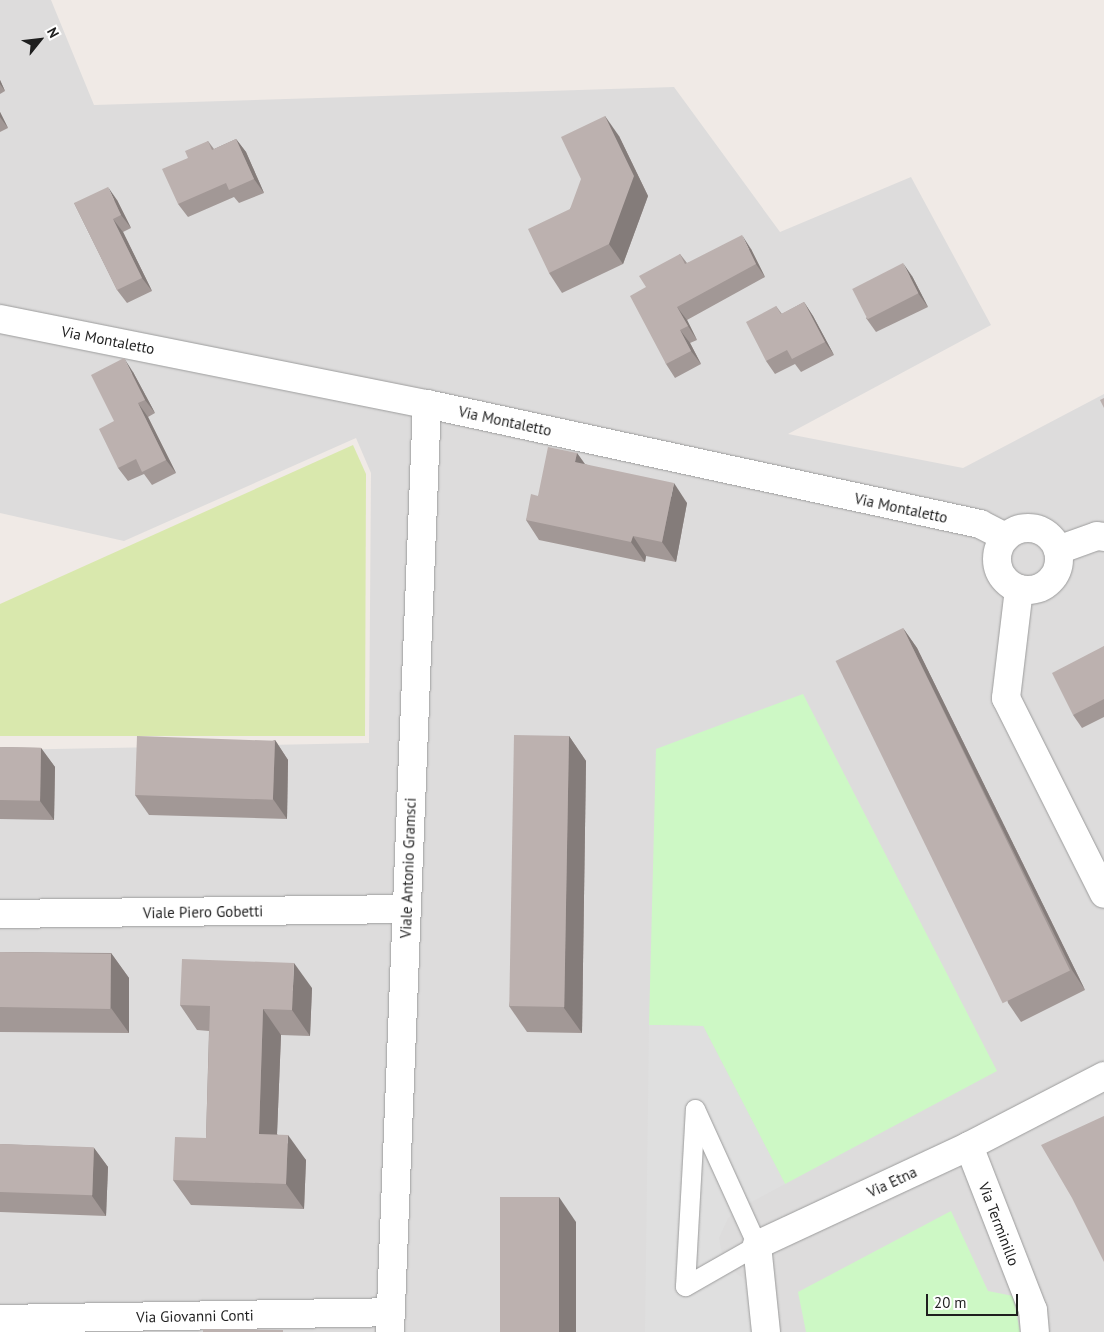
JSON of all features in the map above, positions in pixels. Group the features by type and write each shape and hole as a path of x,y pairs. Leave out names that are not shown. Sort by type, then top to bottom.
{"street":[{"name":"Via Montaletto","path":"0,319 427,404 980,524 1006,537"},
{"name":"Viale Antonio Gramsci","path":"391,1322 427,404"},
{"path":"1025,528 1036,529 1049,537 1058,550 1059,559 1053,577 1038,588 1019,588 1010,584 998,566 997,556 1006,537 1025,528"},
{"path":"1058,550 1097,536 1104,537"},
{"path":"1019,588 1006,698 1104,894"},
{"name":"Viale Piero Gobetti","path":"0,914 406,909"},
{"name":"Via Etna","path":"757,1244 969,1146 1104,1076"},
{"name":"Via Terminillo","path":"969,1146 1033,1310 1035,1332"},
{"path":"757,1244 766,1332"},
{"name":"Via Giovanni Conti","path":"0,1319 391,1322"}],"lane":[{"path":"695,1108 736,1199 757,1244 685,1286 695,1108"}],"shaded area":[{"path":"0,0 51,0 94,105 674,87 780,232 911,177 991,325 788,434 963,468 1104,394 1104,1332 0,1332 0,750 369,743 371,473 356,438 124,541 0,513"},
{"path":"649,1025 703,1026 785,1184 740,1208 728,1218 719,1238 724,1264 751,1284 756,1332 645,1332"}],"green space":[{"path":"353,445 366,474 365,736 0,736 0,604"},
{"path":"803,694 997,1071 785,1184 703,1026 649,1025 656,749"},
{"path":"951,1211 988,1291 1013,1296 1020,1332 806,1332 798,1292"}],"building":[{"path":"605,116 634,176 609,244 549,273 528,229 570,209 581,179 561,137"},
{"path":"236,139 254,179 229,190 226,183 178,204 162,169 188,158 185,151 208,141 212,150"},
{"path":"108,187 121,215 113,219 142,278 117,290 74,203"},
{"path":"742,235 756,264 677,307 688,326 680,330 691,351 666,364 630,296 646,287 639,276 680,254 685,264"},
{"path":"903,263 918,293 868,319 852,289"},
{"path":"804,302 825,342 792,359 787,350 766,361 746,322 776,306 781,314"},
{"path":"124,358 145,400 138,403 166,460 142,472 136,459 118,468 99,429 114,421 91,375"},
{"path":"1104,398 1104,408 1100,400"},
{"path":"548,447 577,453 575,462 674,483 662,542 633,536 631,542 526,520 531,494 538,496"},
{"path":"903,628 1070,970 1003,1003 836,661"},
{"path":"1104,646 1104,699 1073,715 1052,673"},
{"path":"514,735 569,736 564,1007 509,1006"},
{"path":"137,736 275,741 273,800 135,795"},
{"path":"0,747 41,748 40,801 0,800"},
{"path":"0,952 111,954 110,1009 0,1007"},
{"path":"182,959 294,963 292,1010 263,1009 259,1134 288,1135 286,1184 173,1180 175,1137 206,1138 210,1006 180,1005"},
{"path":"1104,1116 1104,1262 1072,1198 1041,1145"},
{"path":"0,1144 94,1147 92,1195 0,1192"},
{"path":"500,1197 559,1197 559,1332 500,1332"},
{"path":"203,1329 283,1330 283,1332 203,1332"}]}
